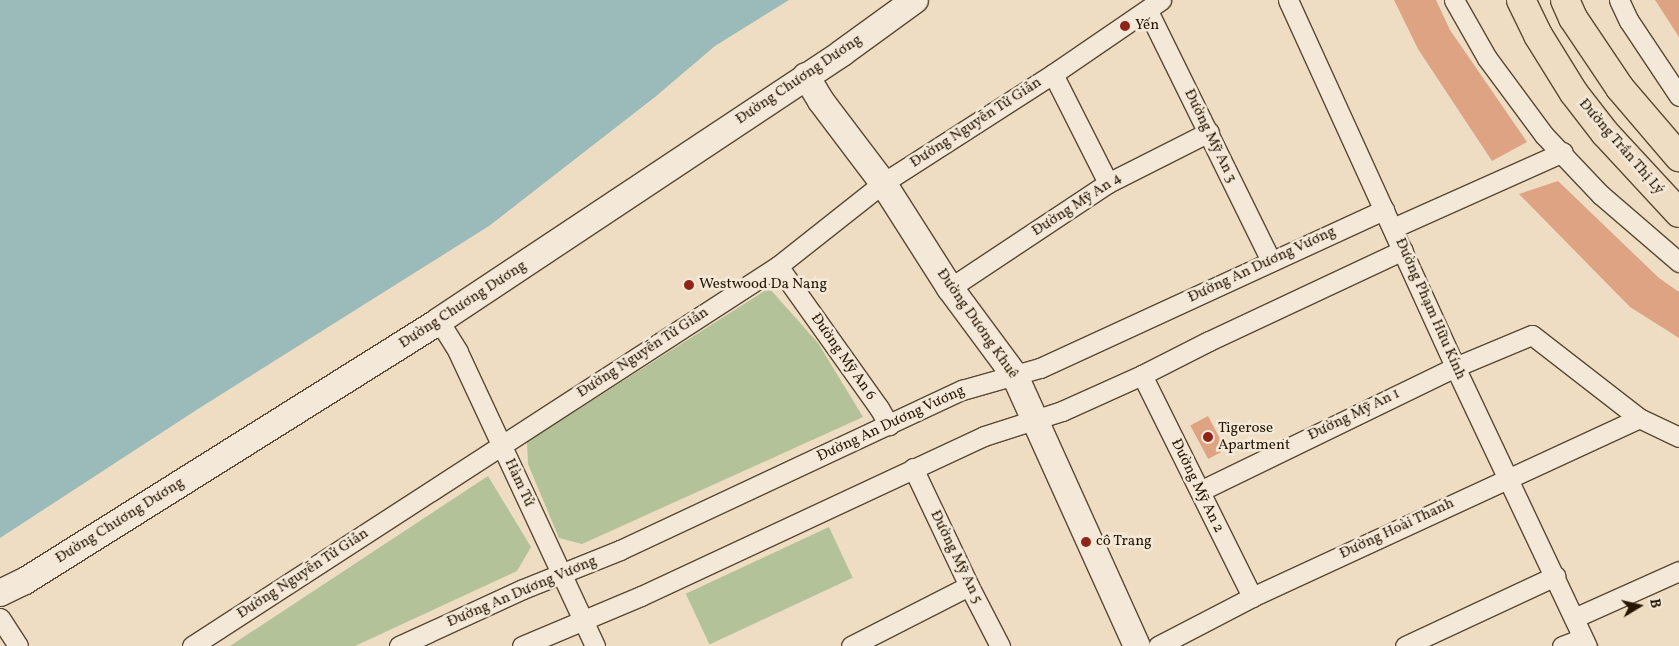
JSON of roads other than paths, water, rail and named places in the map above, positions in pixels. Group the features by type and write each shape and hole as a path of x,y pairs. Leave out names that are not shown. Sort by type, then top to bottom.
{"main road":[{"name":"Đường Chương Dương","path":"0,593 24,581 439,321 806,76 915,0"},
{"name":"Đường Trần Thị Lý","path":"1521,0 1538,35 1574,92 1605,134 1679,213"},
{"path":"1565,0 1578,26 1620,88 1679,157"},
{"name":"Đường Dương Khuê","path":"806,76 821,101 883,183 950,288 1015,376 1137,646"}],"street":[{"name":"Đường Phạm Hữu Kính","path":"1288,0 1455,367 1585,642 1562,646"},
{"path":"1454,0 1507,87 1544,135 1563,152 1608,202 1679,262"},
{"path":"1619,0 1629,21 1679,96"},
{"name":"Đường Nguyễn Tử Giản","path":"192,646 778,266 883,183 1053,74 1154,6"},
{"name":"Đường Mỹ An 3","path":"1154,6 1208,132 1271,261"},
{"path":"1053,74 1108,183"},
{"name":"Đường Mỹ An 4","path":"950,288 1108,183 1208,132"},
{"path":"1393,228 1563,152"},
{"name":"Đường An Dương Vương","path":"400,646 523,589 620,550 962,390 1040,368 1384,210"},
{"path":"522,646 584,621 984,436 1036,420 1142,375 1209,341 1403,250"},
{"name":"Đường Mỹ An 6","path":"778,266 879,408 888,425"},
{"name":"Hàm Tử","path":"439,321 458,352 595,646"},
{"name":"Đường Mỹ An 1","path":"1200,490 1455,367 1532,335 1639,418"},
{"name":"Đường Mỹ An 2","path":"1142,375 1252,598"},
{"path":"1639,418 1679,437"},
{"name":"Đường Hoài Thanh","path":"1158,646 1252,598 1639,418"},
{"name":"Đường Mỹ An 5","path":"913,468 969,586 1000,646"},
{"path":"1574,618 1679,571"},
{"path":"1405,646 1555,576"},
{"path":"851,646 969,586"},
{"path":"0,618 18,646"}],"water":[{"path":"0,0 789,0 715,46 655,97 489,226 198,409 0,538"}],"place":[{"name":"Yến","path":"1125,26"},
{"name":"Westwood Da Nang","path":"689,285"},
{"name":"Tigerose Apartment","path":"1208,437"},
{"name":"cô Trang","path":"1086,542"}]}
